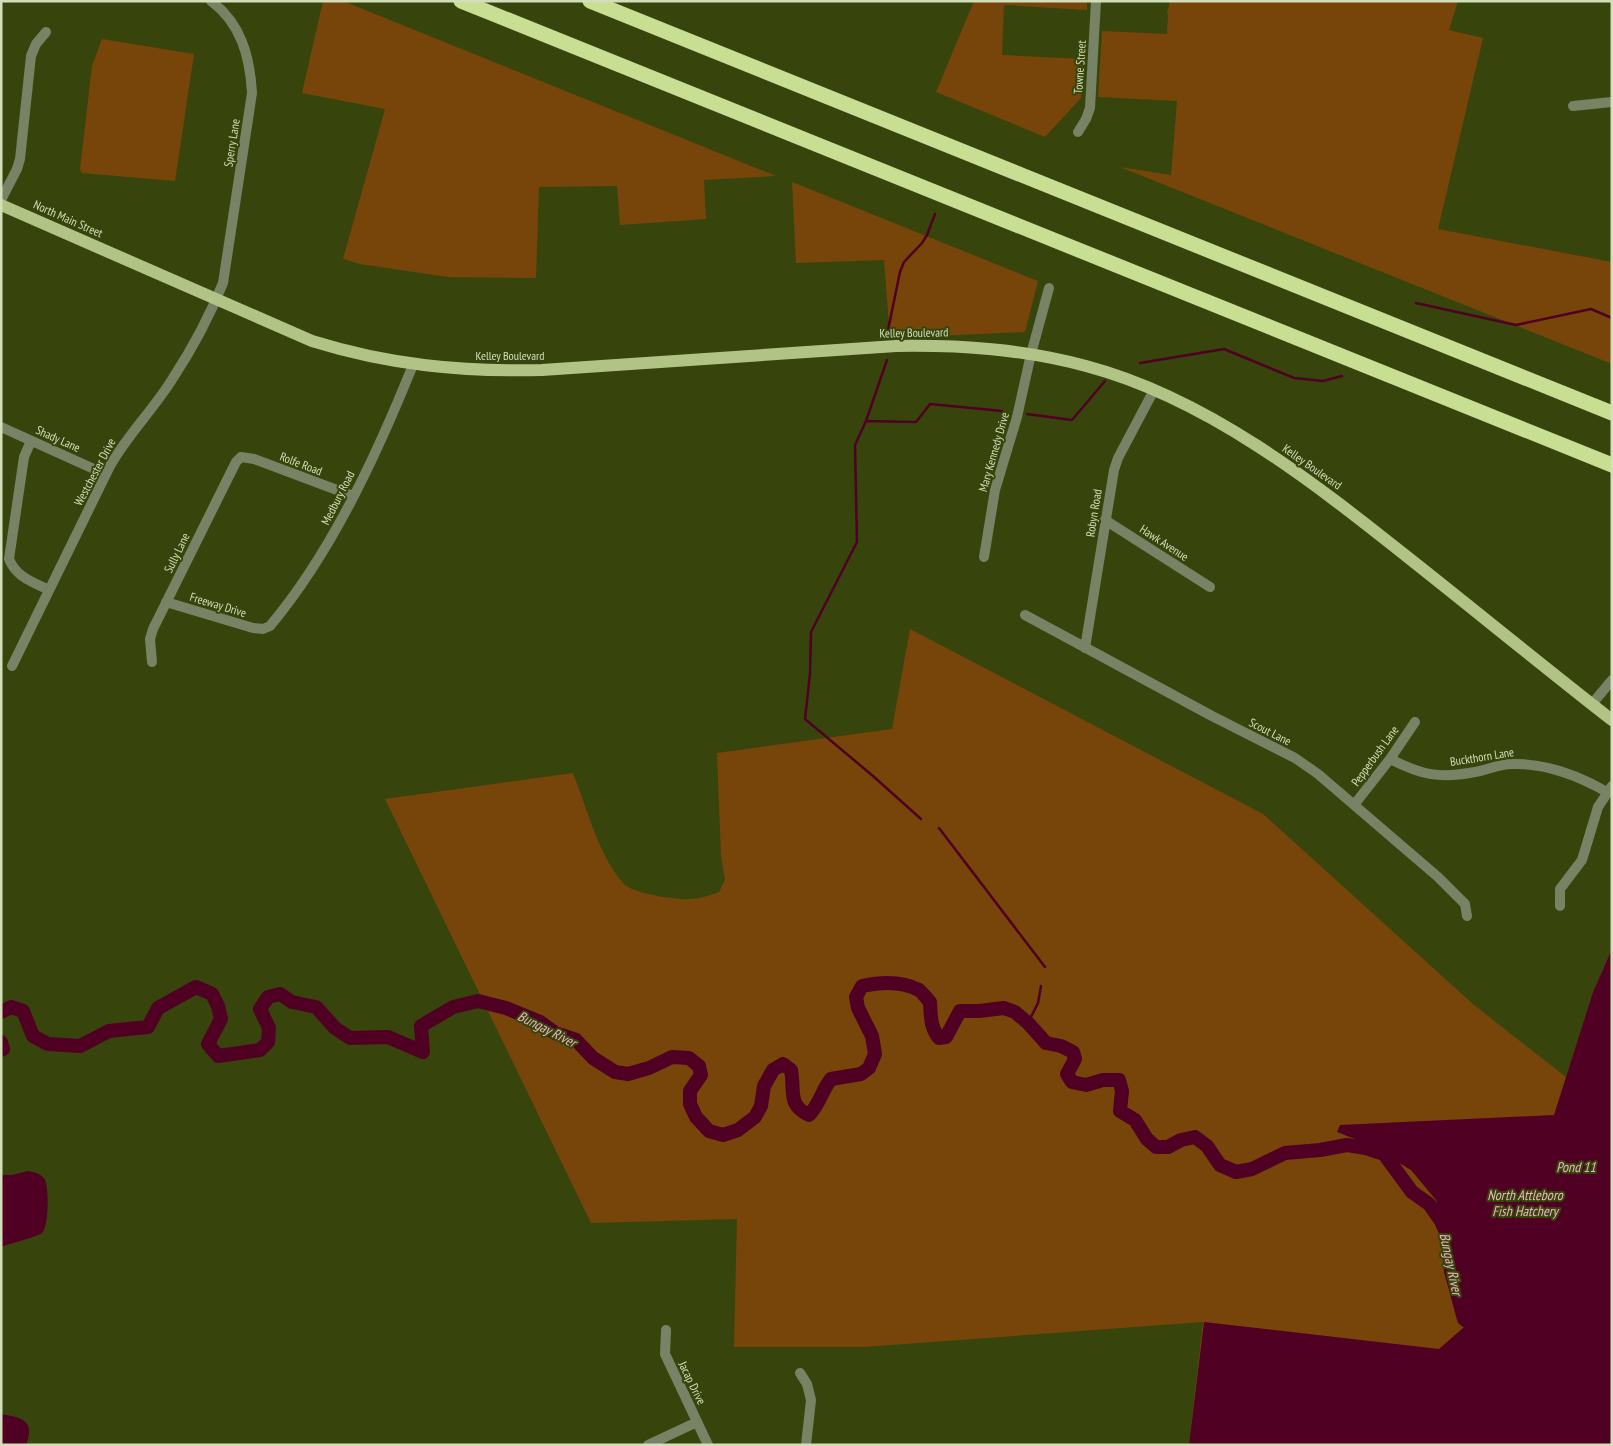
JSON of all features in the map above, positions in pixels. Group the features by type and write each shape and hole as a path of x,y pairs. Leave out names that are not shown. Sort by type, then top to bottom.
{"highway":[{"path":"461,1 1612,465"},
{"path":"590,1 1612,413"}],"main road":[{"name":"North Main Street","path":"1,205 124,259"},
{"name":"Kelley Boulevard","path":"124,259 312,341 346,352 413,364 494,371 542,370 896,346 937,346 978,347 1030,354 1087,366 1176,400 1233,431 1295,471 1367,524 1612,720"}],"street":[{"name":"Sperry Lane","path":"211,1 229,18 246,50 251,73 252,93 225,272 216,300"},
{"name":"Towne Street","path":"1078,132 1090,108 1096,1"},
{"path":"1,200 20,159 31,56 36,44 46,32"},
{"path":"1573,106 1612,102"},
{"path":"1030,354 1049,288"},
{"name":"Westchester Drive","path":"12,666 106,474 128,437 173,379 216,300"},
{"name":"Mary Kennedy Drive","path":"984,557 995,490 1017,417 1030,354"},
{"name":"Medbury Road","path":"263,629 272,624 317,561 337,529 398,402 413,364"},
{"name":"Robyn Road","path":"1085,648 1114,470 1118,458 1154,390"},
{"name":"Shady Lane","path":"1,428 106,474"},
{"path":"31,440 24,457 5,552 12,569 49,590"},
{"name":"Rolfe Road","path":"240,458 254,459 353,496"},
{"name":"Sully Lane","path":"152,662 150,639 166,602 228,478 240,458"},
{"name":"Hawk Avenue","path":"1105,520 1210,587"},
{"name":"Freeway Drive","path":"166,602 253,628 263,629"},
{"name":"Scout Lane","path":"1026,615 1295,758 1318,774 1451,890 1465,904 1467,916"},
{"path":"1592,704 1612,680"},
{"name":"Pepperbush Lane","path":"1354,805 1390,759 1415,722"},
{"name":"Buckthorn Lane","path":"1390,759 1412,770 1440,776 1474,772 1510,764 1534,764 1609,789"},
{"path":"1560,906 1560,889 1582,860 1598,808 1609,789"},
{"name":"Jacap Drive","path":"666,1330 665,1354 708,1445"},
{"path":"800,1373 807,1384 811,1400 806,1445"},
{"path":"648,1445 697,1422"}],"shaded area":[{"path":"323,1 343,1 776,176 704,180 706,219 620,225 617,186 539,187 536,278 448,277 360,264 343,259 385,109 302,93"},
{"path":"974,1 1087,1 1087,10 1004,5 1002,55 1084,59 1081,98 1045,137 936,92"},
{"path":"1170,1 1458,1 1449,30 1483,38 1438,229 1612,262 1612,364 1120,167 1171,175 1177,101 1098,97 1102,31 1167,34 1167,13"},
{"path":"102,39 194,54 175,181 82,173 80,169 92,66"},
{"path":"792,182 1038,281 1025,332 890,338 884,260 796,263"},
{"path":"910,629 1263,814 1474,1005 1566,1077 1593,992 1612,949 1612,1445 1189,1445 1203,1322 864,1347 734,1347 737,1219 591,1223 385,799 573,773 601,847 615,873 624,884 637,891 663,897 691,899 711,895 719,892 725,880 721,855 717,753 892,729"}],"water":[{"name":"North Attleboro Fish Hatchery","path":"1612,949 1612,1445 1189,1445 1204,1322 1439,1349 1471,1321 1464,1312 1436,1221 1438,1208 1436,1200 1411,1170 1365,1143 1337,1132 1340,1125 1554,1115 1593,992"},
{"path":"28,1171 40,1175 45,1180 48,1207 44,1229 40,1234 1,1247 1,1175 12,1175"},
{"path":"1,1414 18,1418 28,1425 27,1445 1,1445"}],"waterway":[{"path":"887,335 900,272 904,262 927,235 935,214"},
{"path":"1416,303 1516,325 1591,309 1612,318"},
{"path":"1140,363 1224,349 1294,378 1323,381 1342,376"},
{"path":"866,421 887,360"},
{"path":"1027,414 1072,420 1105,381"},
{"path":"921,819 805,719 810,674 811,632 857,542 855,445 866,421 916,422 930,404 1002,411"},
{"path":"939,828 1045,967"},
{"name":"Bungay River","path":"1,1012 11,1007 23,1011 33,1036 48,1044 80,1046 109,1031 148,1027 158,1008 196,987 212,994 218,1006 221,1019 208,1044 218,1056 260,1050 268,1042 269,1028 260,1009 268,997 280,994 292,1002 316,1007 335,1028 350,1038 388,1037 423,1052 421,1026 453,1007 478,1001 506,1008 540,1022 555,1033 576,1040 593,1058 615,1072 628,1074 649,1068 672,1057 689,1058 699,1066 701,1075 690,1091 690,1104 696,1117 709,1131 723,1135 738,1130 755,1117 761,1106 764,1086 773,1070 783,1064 791,1070 793,1097 797,1107 809,1115 831,1079 861,1074 869,1068 875,1054 872,1036 858,1008 856,997 862,986 883,983 905,985 919,990 930,1002 932,1025 939,1038 946,1037 960,1011 1004,1008 1015,1012 1046,1043 1061,1046 1073,1052 1075,1059 1067,1074 1072,1082 1086,1085 1103,1080 1119,1080 1122,1091 1120,1111 1135,1120 1147,1139 1156,1147 1168,1147 1181,1140 1195,1137 1207,1146 1220,1165 1236,1172 1252,1169 1285,1153 1320,1150 1347,1145 1366,1148 1384,1154 1412,1192 1429,1204 1445,1230"},
{"path":"1028,1023 1038,1003 1041,986"},
{"name":"Bungay River","path":"1,1042 3,1049 1,1050"},
{"path":"1394,1165 1399,1160"},
{"name":"Bungay River","path":"1449,1251 1451,1271 1464,1319 1468,1322 1473,1322 1482,1312"}],"water label":[{"name":"Pond 11","path":"1576,1167"}]}
